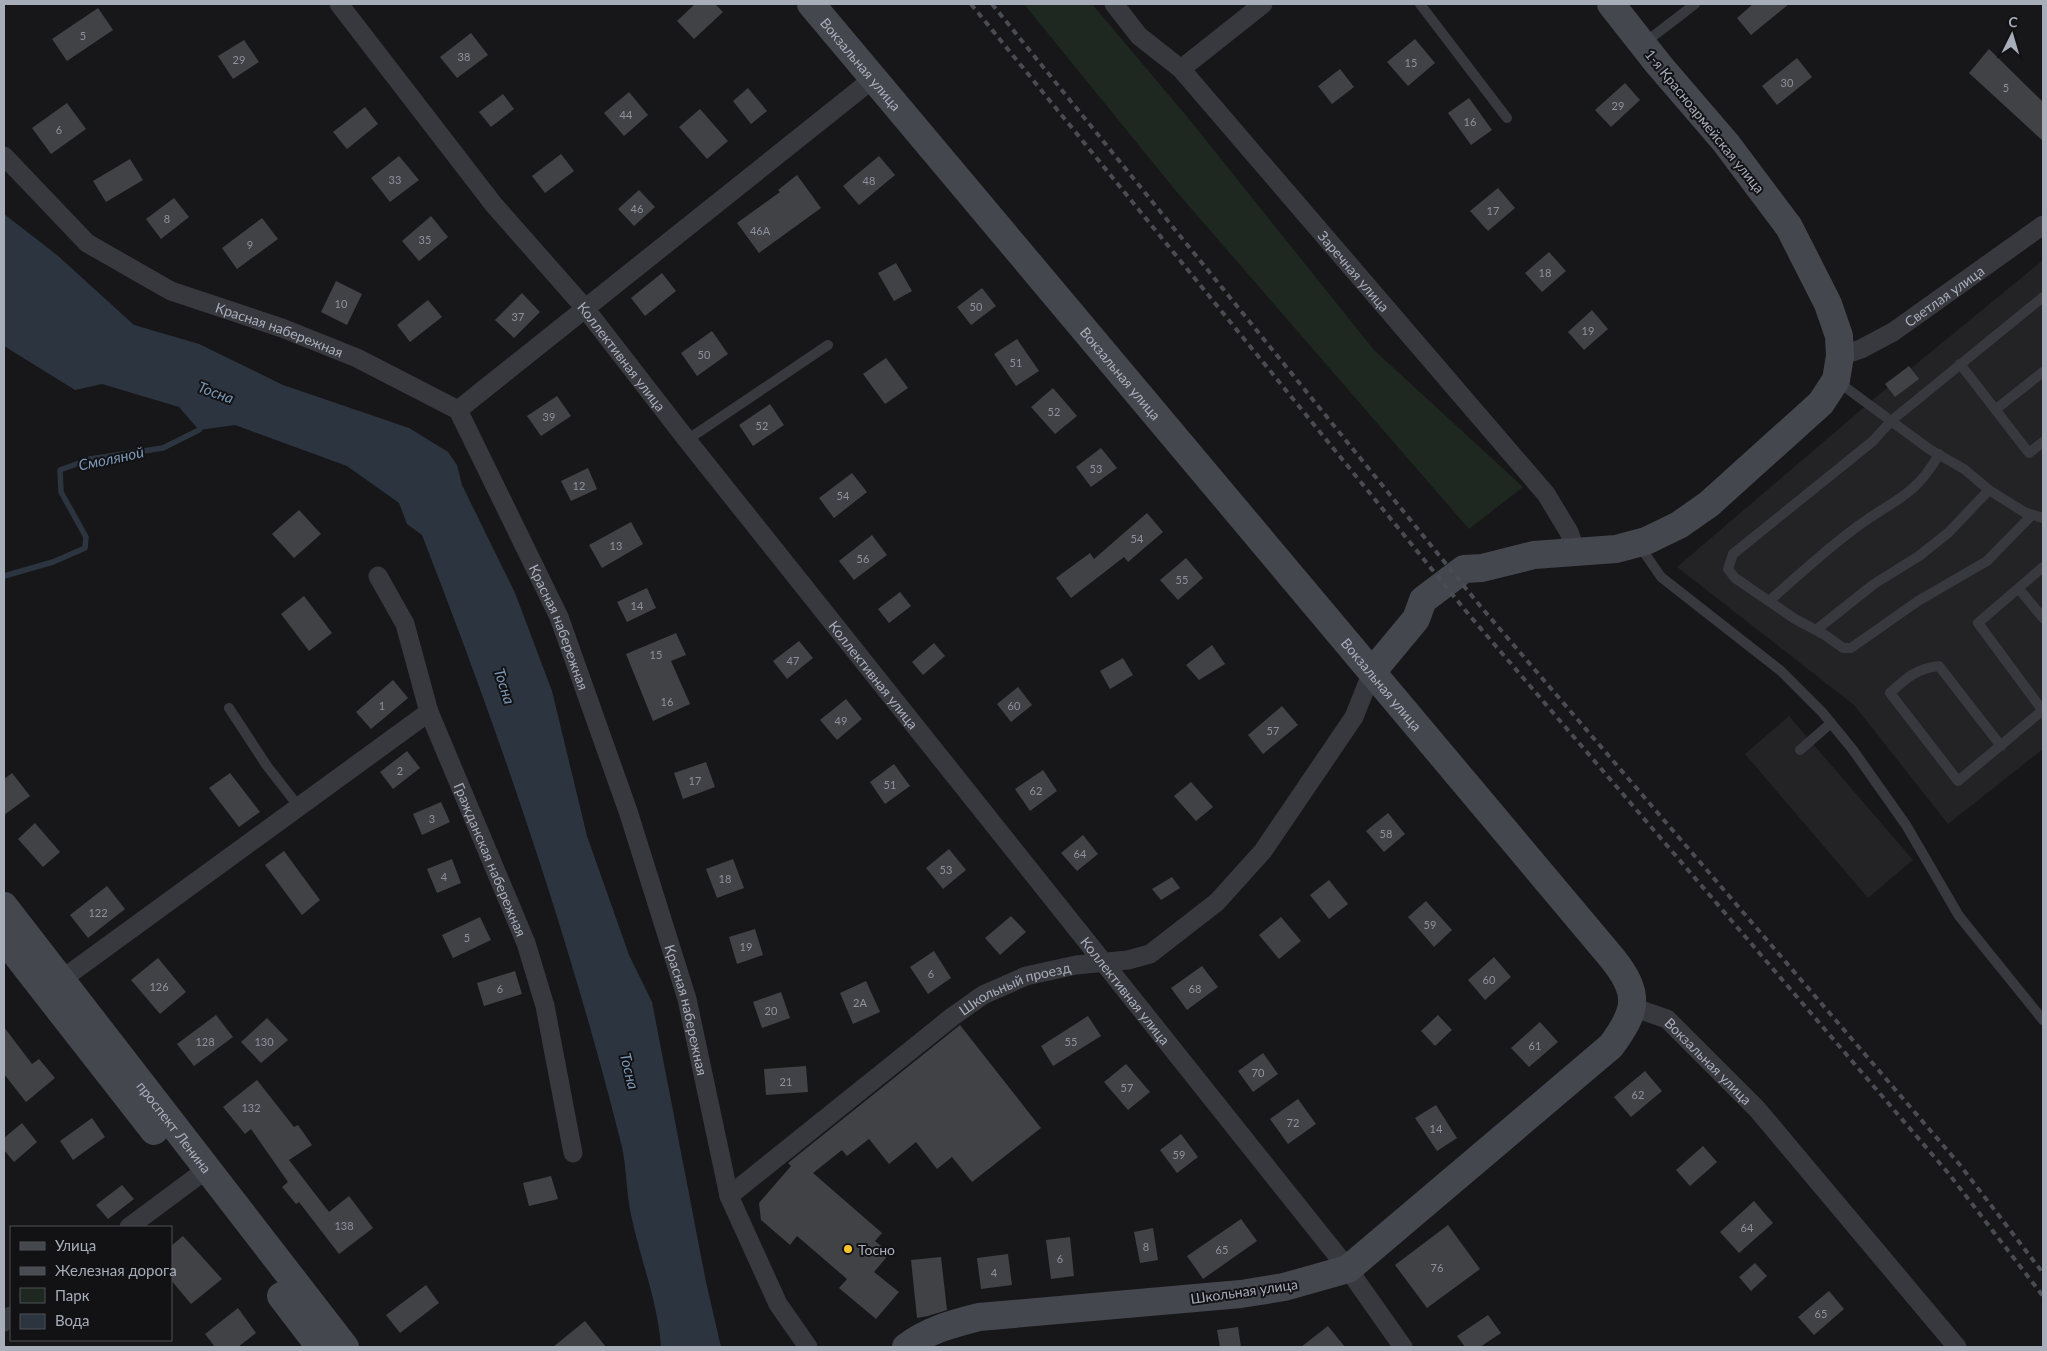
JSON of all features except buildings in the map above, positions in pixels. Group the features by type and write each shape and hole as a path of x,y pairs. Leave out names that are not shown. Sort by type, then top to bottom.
{"street":[{"name":"Коллективная улица","path":"339,4 494,205 584,307 687,440 1348,1269 1403,1347"},
{"name":"Вокзальная улица","path":"810,4 1624,973 1632,989 1632,1007 1667,1019 1758,1108 1956,1347"},
{"name":"Заречная улица","path":"1114,4 1139,36 1181,69 1546,494 1569,532 1576,552"},
{"path":"1181,69 1263,4"},
{"name":"1-я Красноармейская улица","path":"1610,4 1726,143 1788,227 1828,304 1838,336 1838,368"},
{"path":"458,410 584,307 874,78"},
{"name":"Красная набережная","path":"4,156 87,243 172,291 282,328 357,358 458,410 559,617 628,811 687,999 729,1196 778,1304 808,1347"},
{"name":"Светлая улица","path":"1838,368 1861,349 1893,332 2043,225"},
{"path":"1372,672 1416,619 1431,614 1466,586 1482,568 1534,555 1616,549 1638,543 1679,525 1709,504 1821,403 1838,368"},
{"name":"Гражданская набережная","path":"378,576 405,624 429,712 526,943 545,1006 572,1153"},
{"name":"Школьный проезд","path":"729,1196 952,1017 983,995 1026,976 1076,965 1128,960 1150,954 1217,902 1263,850 1354,717 1372,672"},
{"path":"61,980 429,712"},
{"name":"проспект Ленина","path":"4,906 61,980 320,1347"},
{"name":"проспект Ленина","path":"4,940 345,1347"},
{"name":"Школьная улица","path":"906,1347 918,1338 943,1326 979,1317 1241,1294 1284,1287 1348,1269 1611,1046 1628,1023 1632,1007"},
{"path":"131,1226 200,1175"}],"lane":[{"path":"1420,4 1507,118"},
{"path":"1643,44 1695,4"},
{"path":"1838,368 1892,421 1938,454 1964,469 1989,490 2040,517 1987,561 1918,601 1852,648 1843,648 1735,578 1728,569 1733,554 1873,441 1892,421 2043,296"},
{"path":"687,440 828,344"},
{"path":"1960,364 2029,453 2043,442"},
{"path":"1996,409 2043,372"},
{"path":"1769,601 1854,528 1917,486 1929,473 1938,454"},
{"path":"1816,630 1874,584 1919,556 1948,533 1989,490"},
{"path":"1638,543 1661,577 1780,671 1831,723 1853,750 1906,825 1959,916 2043,1020"},
{"path":"2000,746 1940,666 1926,667 1910,675 1890,693 1958,781 2043,711 1978,623 2043,567"},
{"path":"2018,590 2043,618"},
{"path":"229,708 267,766 299,808"},
{"path":"1800,750 1831,723"}],"shaded area":[{"path":"2043,260 2043,749 1948,824 1854,705 1677,567 1882,392"},
{"path":"1789,716 1913,860 1868,898 1745,754"}],"green space":[{"path":"1024,4 1092,4 1189,119 1374,350 1523,487 1469,529 1176,191"}],"water":[{"name":"Тосна","path":"4,214 57,255 134,325 199,344 283,385 409,428 448,452 457,465 462,485 515,593 552,691 587,836 629,955 652,1002 706,1282 721,1347 661,1347 653,1298 630,1210 622,1147 580,992 506,762 422,535 407,524 399,503 347,466 235,425 199,430 179,407 102,384 75,390 4,346"}],"waterway":[{"name":"Смоляной","path":"4,576 53,562 85,548 86,537 61,492 60,470 90,459 163,448 199,430 202,425"}],"railway":[{"path":"971,4 1470,616 1949,1174 2043,1296"},
{"path":"992,4 1481,607 1960,1165 2043,1273"}],"place":[{"name":"Тосно","path":"848,1249"}]}
